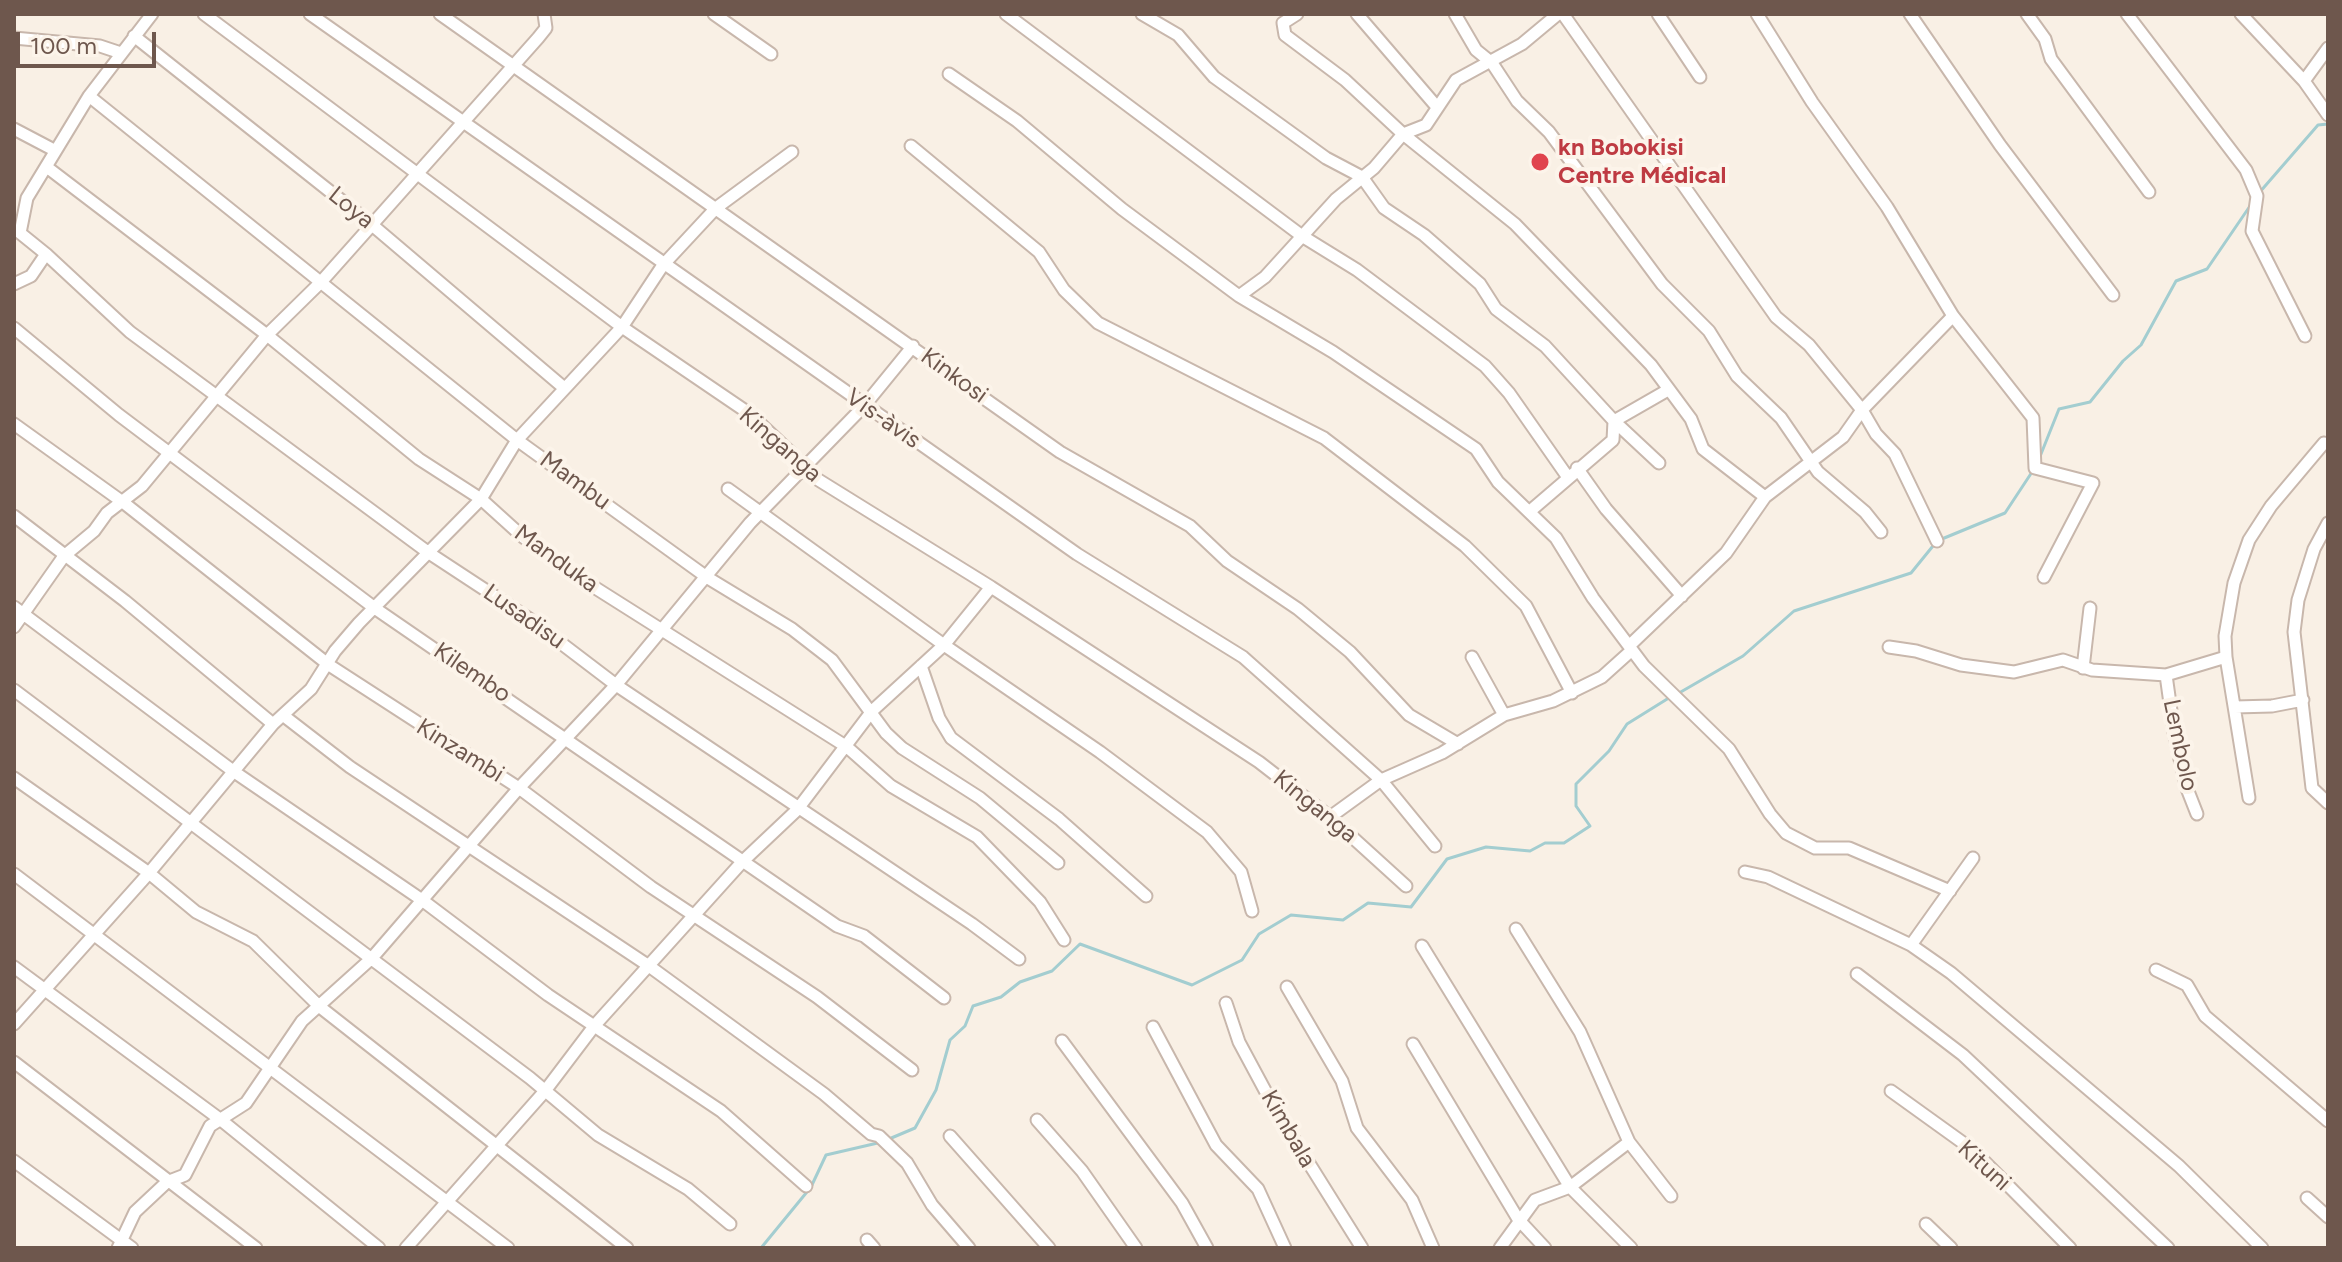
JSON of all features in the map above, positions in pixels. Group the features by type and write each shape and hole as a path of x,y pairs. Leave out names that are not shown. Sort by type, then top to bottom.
{"street":[{"path":"16,234 27,198 48,168 54,150 89,96 152,14"},
{"name":"Kinganga","path":"204,14 622,327 758,420 804,471 991,587 1105,665 1259,762 1330,817 1406,886"},
{"name":"Vis-àvis","path":"310,14 1077,554 1243,657 1381,780 1435,846"},
{"name":"Kinkosi","path":"440,14 1060,452 1190,526 1227,561 1298,609 1350,652 1409,715 1458,744"},
{"path":"14,627 64,556 94,531 107,513 124,503 267,335 321,282 546,28 546,14"},
{"path":"714,14 771,54"},
{"path":"1006,14 1302,236 1357,270 1485,366 1572,472 1682,596"},
{"path":"1142,14 1178,35 1214,77 1326,158 1362,177 1384,208 1424,235 1480,284 1496,309 1545,346 1614,421 1659,463"},
{"path":"1297,14 1283,23 1285,35 1345,80 1403,134 1515,224 1651,365 1691,419 1703,449 1765,497"},
{"path":"1357,14 1437,107"},
{"path":"1455,14 1476,50 1492,63 1517,101 1549,132 1662,284 1709,331 1737,376 1781,418 1810,463 1827,482 1865,512 1881,532"},
{"path":"1239,296 1265,277 1336,199 1403,134 1426,125 1456,80 1471,69 1492,63 1561,14 1776,317 1809,345 1862,410 1876,434 1895,454 1937,541"},
{"path":"1658,14 1700,77"},
{"path":"1757,14 1812,102 1887,207 1953,316 2033,418 2035,468 2093,483 2044,577"},
{"path":"1910,14 2000,145 2113,295"},
{"path":"2027,14 2045,39 2051,59 2149,192"},
{"path":"2127,14 2246,170 2257,196 2252,231 2305,336"},
{"path":"2241,14 2304,81 2328,115"},
{"name":"Loya","path":"134,36 371,224 563,387"},
{"path":"14,38 100,46 121,53"},
{"path":"2304,81 2328,48"},
{"path":"949,74 1017,121 1122,209 1239,296 1333,352 1472,445 1498,482 1556,538 1644,666 1729,749 1770,814 1786,833 1815,848 1849,848 1950,891"},
{"name":"Mambu","path":"89,96 517,440 708,578 792,629 832,660 902,748 980,798 1058,863"},
{"path":"14,129 54,150"},
{"path":"911,146 1039,252 1064,290 1098,323 1324,438 1465,546 1526,606 1572,693"},
{"path":"14,1024 149,873 273,724 284,716 329,665 344,641 481,499 517,440 622,327 663,265 716,208 792,152"},
{"name":"Manduka","path":"48,168 267,335 419,459 481,499 523,537 586,582 664,628 847,747 891,786 977,837 1040,902 1064,940"},
{"name":"Lusadisu","path":"16,234 46,254 130,332 429,553 528,618 616,685 797,810 972,924 1019,959"},
{"path":"14,284 31,276 46,254"},
{"path":"1330,817 1381,780 1458,744 1504,715 1572,693 1602,677 1742,534 1765,497 1843,437 1862,410 1953,316"},
{"name":"Kilembo","path":"14,328 119,415 376,609 837,926 864,936 944,998"},
{"path":"120,1244 135,1212 167,1182 185,1175 210,1126 246,1103 302,1021 372,958 519,788 568,740 616,685 760,513 864,406 913,346"},
{"path":"1614,421 1668,390"},
{"path":"1529,512 1613,440 1614,421"},
{"name":"Kinzambi","path":"14,424 124,503 329,665 519,788 694,916 817,997 912,1070"},
{"path":"2249,798 2226,657 2225,636 2234,583 2249,540 2271,506 2324,443"},
{"path":"728,489 944,645 1100,752 1219,842 1241,872 1252,911"},
{"path":"14,516 125,601 273,724"},
{"path":"2328,523 2314,549 2298,600 2294,632 2312,788 2328,803"},
{"path":"406,1248 545,1091 595,1025 743,861 797,810 872,711 944,645 991,587"},
{"path":"14,607 233,771 422,900 548,995 721,1111 806,1186"},
{"path":"2083,668 2090,608"},
{"path":"1889,647 1994,671 2014,672 2063,660 2083,668 2134,676 2166,675 2226,657"},
{"path":"1472,657 1504,715"},
{"path":"921,666 939,718 951,738 1059,819 1146,896"},
{"name":"Lembolo","path":"2166,675 2177,746 2197,814"},
{"path":"14,690 372,958 598,1135 688,1189 730,1224"},
{"path":"2235,707 2272,706 2303,700"},
{"path":"284,716 350,767 649,966 824,1094 871,1134 879,1136 907,1163 932,1205 969,1248"},
{"path":"14,778 149,873 196,912 253,941 320,1007 627,1248"},
{"path":"1911,945 1973,858"},
{"path":"1745,872 1768,877 1911,945 1951,973 2179,1166 2262,1248"},
{"path":"14,874 272,1066 508,1248"},
{"path":"1516,929 1580,1032 1629,1142 1671,1196"},
{"path":"1422,946 1570,1187 1631,1248"},
{"path":"14,967 221,1120 379,1248"},
{"path":"2156,970 2187,985 2205,1016 2328,1121"},
{"path":"1857,974 1963,1055 2168,1248"},
{"path":"1287,987 1342,1081 1357,1128 1412,1200 1433,1248"},
{"name":"Kimbala","path":"1226,1003 1239,1042 1275,1109 1362,1248"},
{"path":"1153,1027 1216,1145 1258,1189 1285,1248"},
{"path":"1062,1041 1182,1203 1207,1248"},
{"path":"1413,1044 1518,1219 1545,1248"},
{"path":"14,1062 256,1248"},
{"name":"Kituni","path":"1891,1091 1973,1150 2070,1248"},
{"path":"1037,1120 1082,1171 1136,1248"},
{"path":"950,1136 1049,1248"},
{"path":"1500,1248 1518,1219 1535,1200 1570,1187 1629,1142"},
{"path":"14,1161 120,1244 132,1248"},
{"path":"2307,1198 2328,1217"},
{"path":"1926,1224 1951,1248"}],"waterway":[{"path":"2259,193 2318,125 2328,124"},
{"path":"2039,459 2059,409 2090,402 2123,361 2141,345 2176,281 2207,269 2250,206"},
{"path":"1679,693 1743,656 1794,611 1911,573 1937,541 2005,513 2034,469"},
{"path":"889,1139 915,1128 936,1090 950,1040 965,1026 973,1006 1001,997 1020,982 1052,971 1080,944 1192,985 1242,960 1259,934 1291,915 1343,920 1368,903 1411,907 1447,859 1486,847 1530,851 1545,843 1564,843 1590,826 1576,806 1576,784 1609,751 1627,724 1672,696"},
{"path":"761,1248 811,1187 826,1155 882,1142"}],"place":[{"name":"kn Bobokisi Centre Médical","path":"1540,162"}]}
